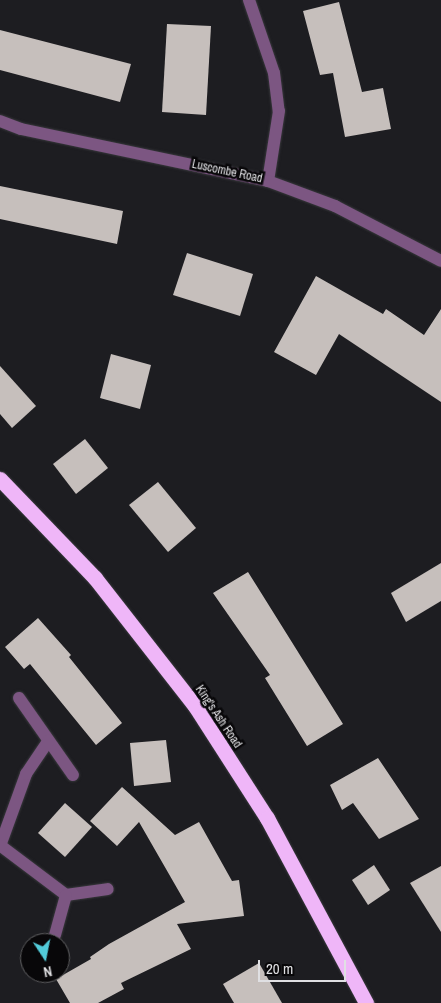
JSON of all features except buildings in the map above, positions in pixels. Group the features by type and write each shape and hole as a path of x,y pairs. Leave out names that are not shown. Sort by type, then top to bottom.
{"highway":[{"name":"King's Ash Road","path":"0,479 95,578 195,706 267,818 366,1003"}],"street":[{"path":"249,0 274,73 279,111 268,181"},
{"name":"Luscombe Road","path":"0,121 21,129 268,181 335,206 441,261"},
{"path":"19,698 73,776"},
{"path":"48,741 26,774 0,846 66,895 108,889"},
{"path":"56,933 66,895"}]}
